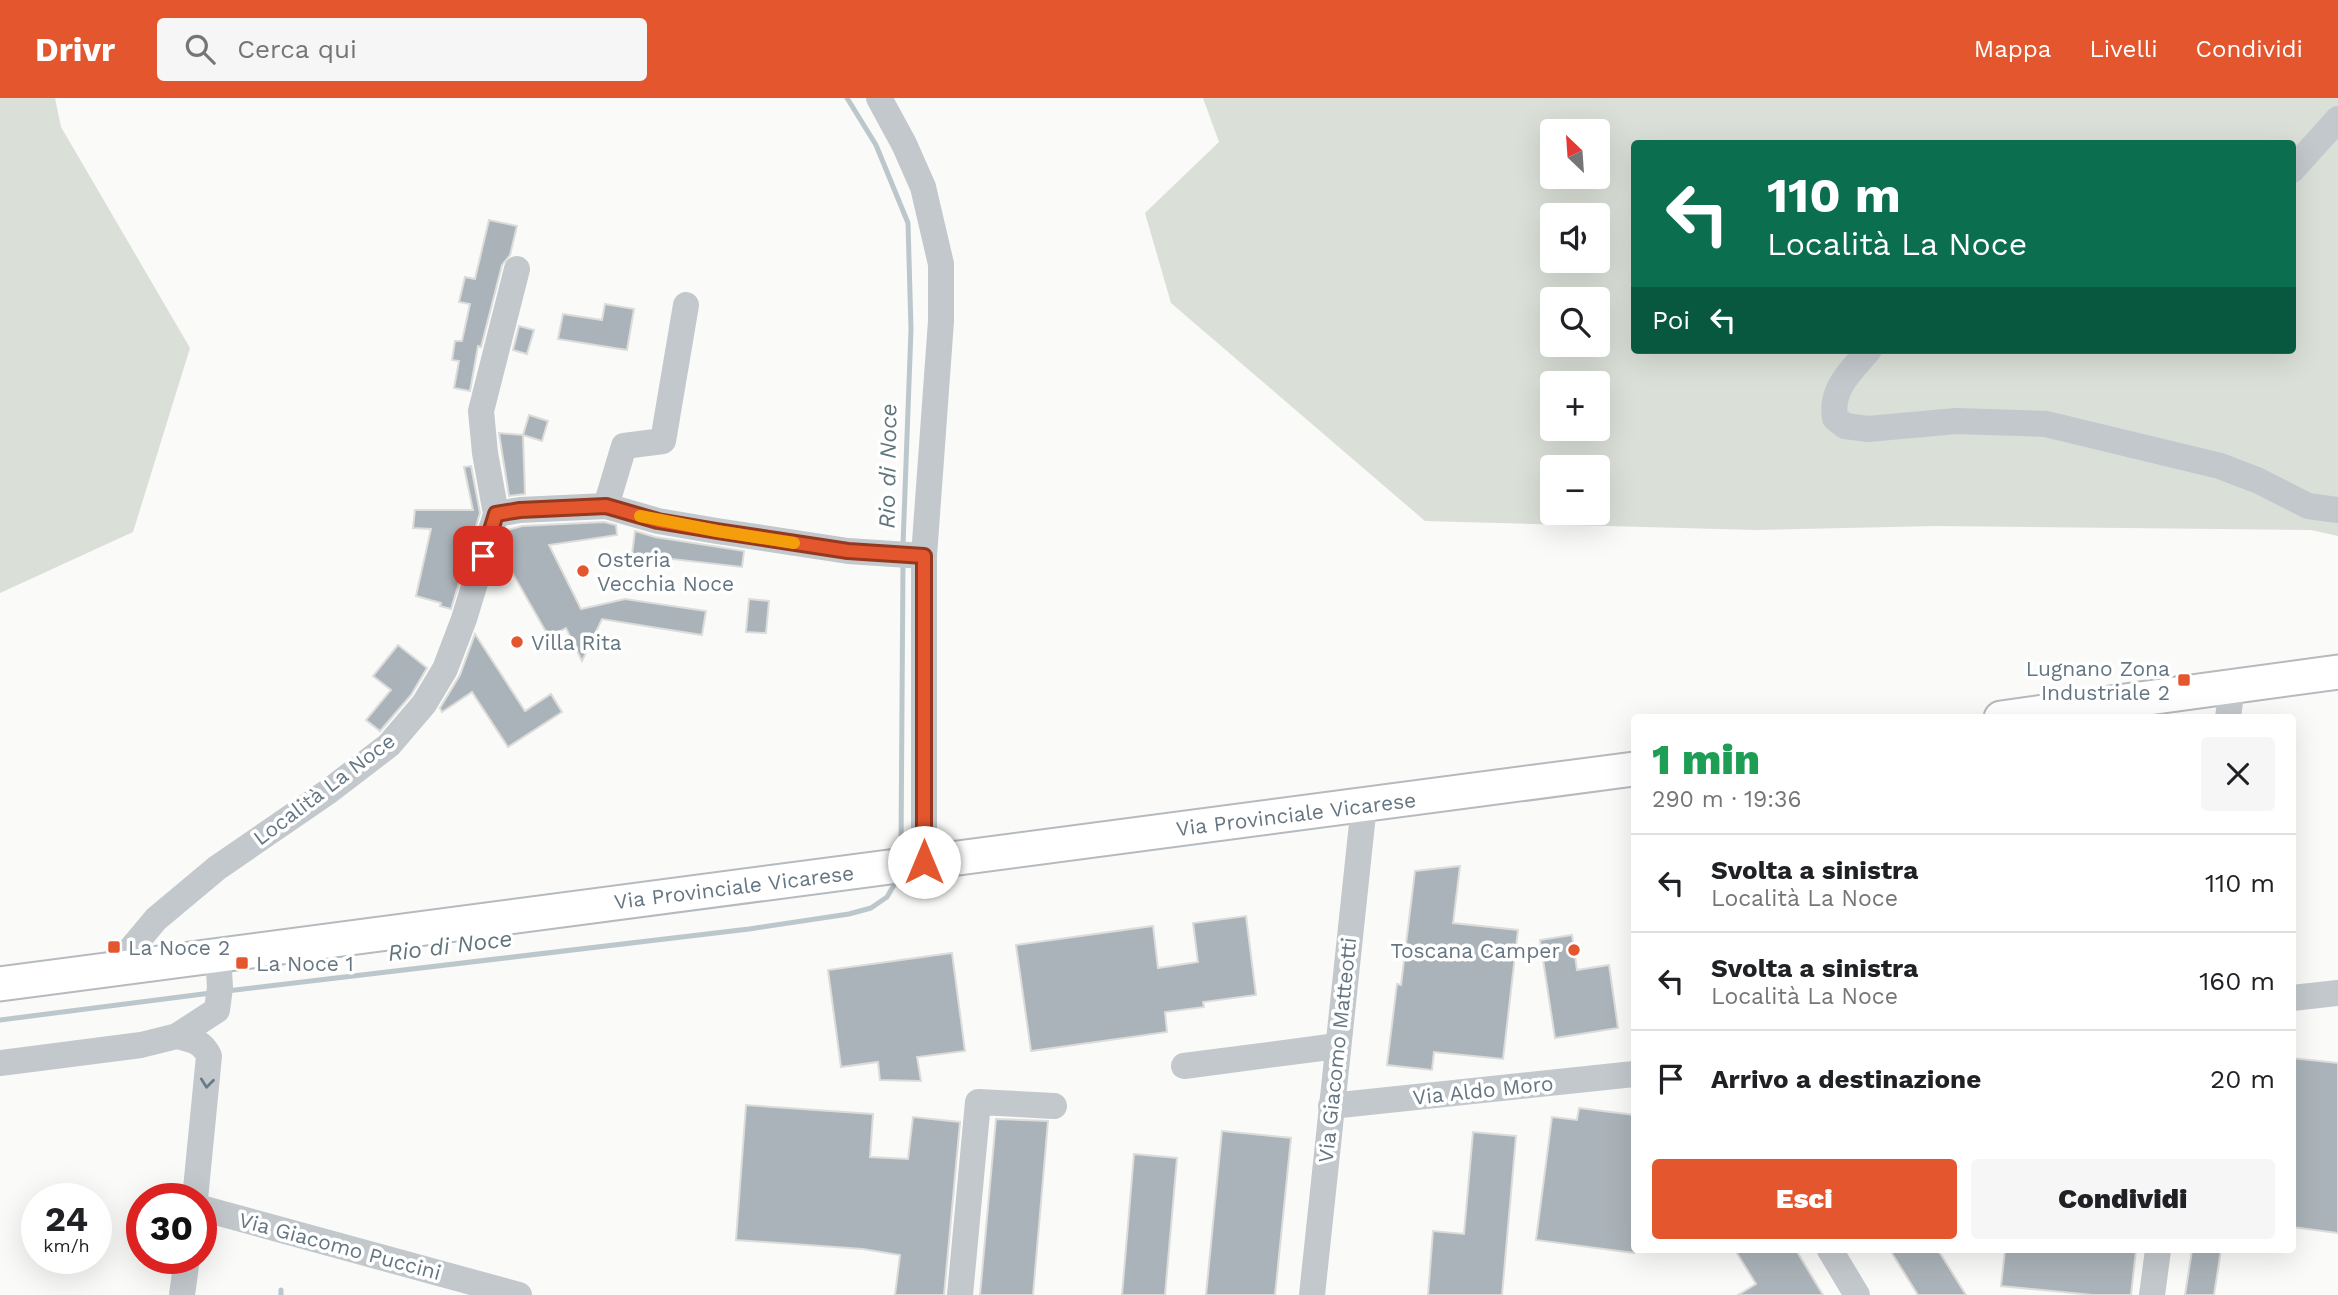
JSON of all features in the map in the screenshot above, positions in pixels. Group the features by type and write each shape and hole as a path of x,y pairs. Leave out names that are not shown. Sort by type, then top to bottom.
{"main road":[{"path":"2029,714 2338,672"},
{"name":"Via Provinciale Vicarese","path":"0,984 1631,769"}],"street":[{"path":"879,98 923,187 942,264 941,321 911,555 924,862"},
{"path":"2296,166 2338,119"},
{"path":"517,269 481,411 496,514 520,510 606,506 658,521 717,531 848,551 911,555"},
{"path":"606,506 624,446 663,441 685,305"},
{"path":"1866,354 1835,394 1835,418 1845,426 1868,429 1956,421 2046,424 2220,466 2259,481 2308,506 2338,510"},
{"name":"Località La Noce","path":"115,968 156,919 217,868 329,791 389,745 424,704 445,669 464,619 496,514"},
{"path":"2228,714 2232,685"},
{"name":"Via Giacomo Matteotti","path":"1312,1295 1364,805"},
{"path":"0,1063 141,1045 177,1036 217,1010 220,994 218,954"},
{"path":"2296,998 2338,993"},
{"path":"177,1036 198,1041 209,1056 197,1183"},
{"path":"1184,1066 1337,1046"},
{"name":"Via Aldo Moro","path":"1331,1106 1631,1074"},
{"path":"960,1295 978,1102 1054,1107"},
{"name":"Via Giacomo Puccini","path":"217,1212 519,1295"},
{"path":"1832,1253 1857,1295"},
{"path":"2152,1295 2158,1253"},
{"path":"182,1295 185,1274"}],"shaded area":[{"path":"0,98 55,98 61,127 190,348 133,532 0,593"},
{"path":"1203,98 2338,98 2338,536 2311,530 1935,526 1756,530 1572,525 1610,525 1610,455 1540,455 1540,524 1425,521 1171,303 1145,213 1219,142"}],"building":[{"path":"489,220 517,226 510,255 502,265 481,347 478,346 470,391 454,388 459,361 452,360 455,341 462,341 470,304 459,302 465,277 475,279"},
{"path":"605,304 634,309 627,350 558,339 563,314 602,320"},
{"path":"519,326 534,330 527,354 513,350"},
{"path":"529,415 548,421 542,441 523,435"},
{"path":"499,433 523,435 525,494 509,496"},
{"path":"471,466 480,513 451,609 440,606 441,603 416,596 431,529 413,528 415,510 473,510 464,467"},
{"path":"604,522 616,525 617,535 549,545 581,609 625,599 706,611 702,635 602,619 582,661 566,628 549,637 501,553 508,530 522,526"},
{"path":"635,531 655,537 744,551 742,567 655,557 654,565 631,562"},
{"path":"749,599 769,601 766,633 746,632"},
{"path":"475,634 525,711 551,694 562,712 508,747 472,692 442,712 440,708 460,675"},
{"path":"398,645 427,668 411,695 380,731 366,720 391,690 373,676"},
{"path":"1460,866 1453,923 1518,930 1503,1059 1434,1052 1432,1070 1387,1065 1397,984 1401,985 1415,871"},
{"path":"1246,916 1256,995 1203,1002 1204,1007 1165,1012 1167,1032 1031,1051 1016,945 1153,926 1158,968 1198,962 1193,923"},
{"path":"1572,935 1577,970 1609,965 1618,1028 1555,1038 1540,940"},
{"path":"952,953 965,1051 917,1057 921,1081 880,1080 878,1062 841,1067 828,970"},
{"path":"2296,1058 2338,1063 2338,1233 2296,1228"},
{"path":"746,1105 873,1114 870,1157 908,1159 913,1117 960,1122 944,1295 895,1295 900,1255 863,1249 736,1240"},
{"path":"1579,1108 1631,1115 1631,1253 1536,1240 1552,1117 1577,1120"},
{"path":"996,1119 1048,1121 1033,1295 980,1295"},
{"path":"1222,1131 1291,1138 1275,1295 1206,1295"},
{"path":"1473,1132 1516,1136 1502,1295 1428,1295 1433,1231 1464,1234"},
{"path":"1134,1154 1177,1158 1165,1295 1122,1295"},
{"path":"1737,1253 1798,1253 1823,1295 1738,1295 1756,1284"},
{"path":"1892,1253 1940,1253 1966,1295 1918,1295"},
{"path":"2005,1253 2136,1253 2131,1295 2093,1295 2001,1286"},
{"path":"2192,1253 2221,1253 2214,1295 2185,1295"}],"waterway":[{"name":"Rio di Noce","path":"847,98 876,145 908,223 911,329 903,545"},
{"name":"Rio di Noce","path":"901,849 903,562"},
{"name":"Rio di Noce","path":"227,991 749,929 849,914 871,908 887,897 894,885"},
{"name":"Rio di Noce","path":"0,1020 211,993"},
{"path":"281,1290 281,1295"}],"slow traffic":[{"path":"640,516 794,543"}],"place":[{"name":"Osteria Vecchia Noce","path":"583,571"},
{"name":"Villa Rita","path":"517,642"},
{"name":"Lugnano Zona Industriale 2","path":"2184,680"},
{"name":"La Noce 2","path":"114,947"},
{"name":"Toscana Camper","path":"1574,950"},
{"name":"La Noce 1","path":"242,963"}],"route":[{"path":"483,556 496,514 520,510 606,506 658,521 717,531 848,551 924,556 924,862"}]}
